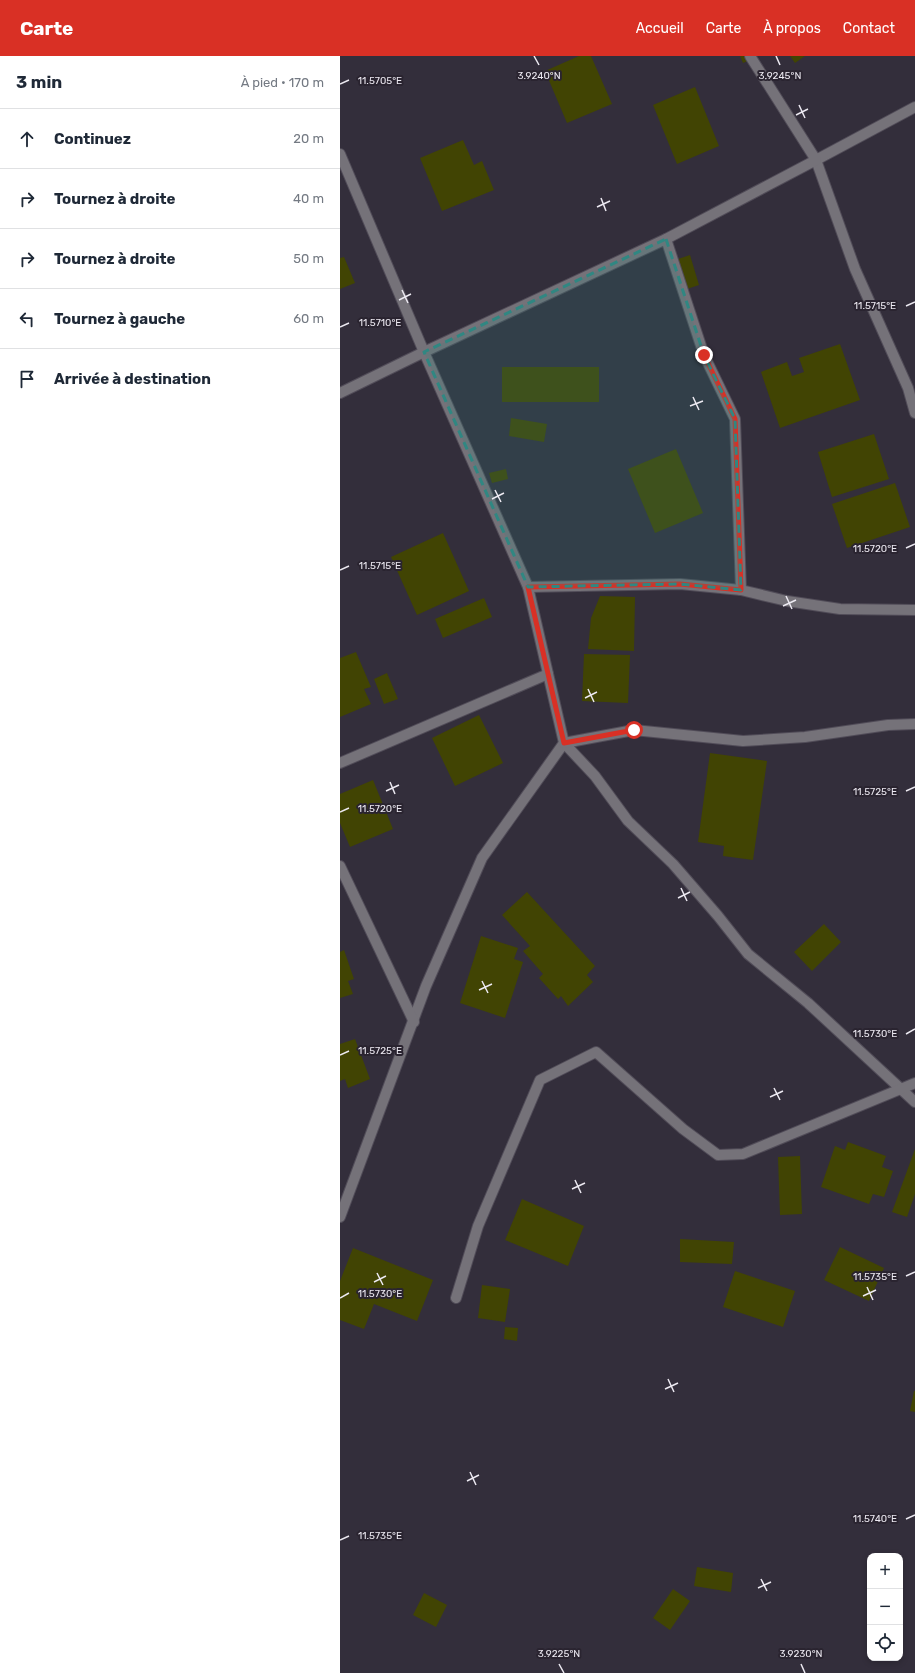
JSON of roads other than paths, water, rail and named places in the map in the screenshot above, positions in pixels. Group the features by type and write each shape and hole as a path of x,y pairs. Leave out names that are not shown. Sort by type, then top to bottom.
{"street":[{"path":"750,56 816,160 855,269 911,387 915,413"},
{"path":"340,393 666,239 915,107"},
{"path":"340,154 424,352 528,587 564,743 595,776 628,822 673,864 718,916 748,954 808,1003 915,1102"},
{"path":"666,239 704,355 735,419 741,590"},
{"path":"528,587 680,584 741,590 787,601 840,609 915,610"},
{"path":"340,763 548,674"},
{"path":"340,1217 414,1022 426,986 482,858 564,743 634,730 743,741 805,737 888,725 915,724"},
{"path":"340,866 414,1022"},
{"path":"456,1298 478,1226 540,1080 596,1052 683,1128 718,1155 743,1154 915,1083"}]}
